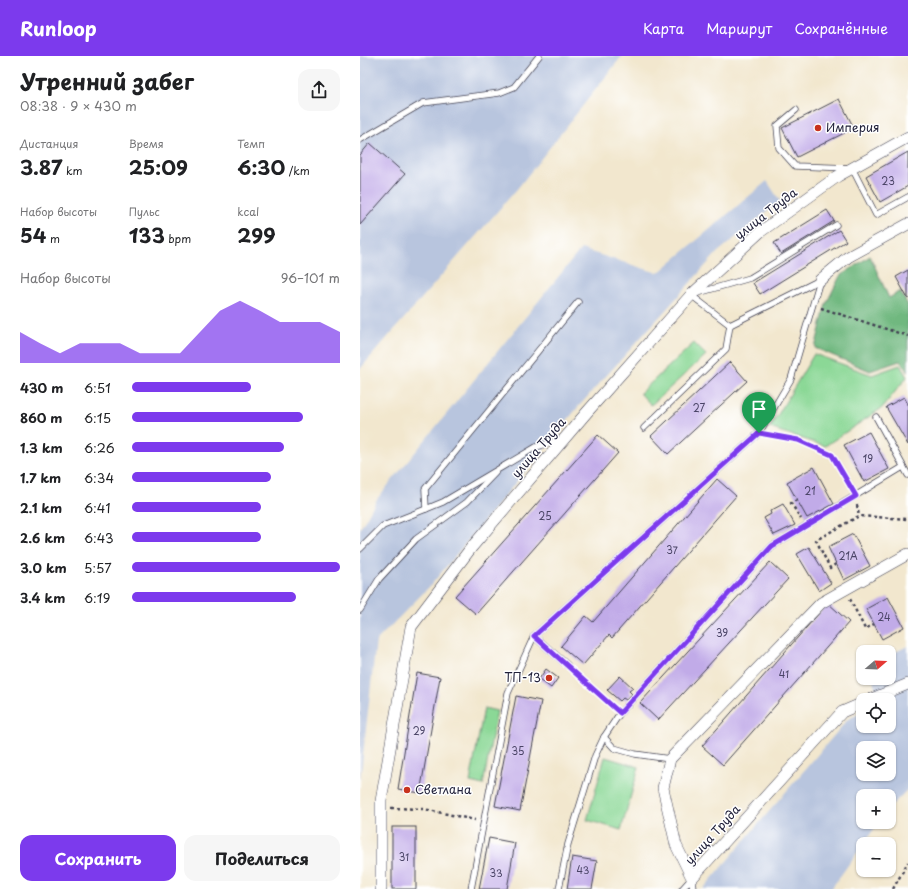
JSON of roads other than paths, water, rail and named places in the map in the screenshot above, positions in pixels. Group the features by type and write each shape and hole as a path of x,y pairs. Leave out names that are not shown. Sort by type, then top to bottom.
{"street":[{"name":"улица Труда","path":"381,889 381,807 411,627 471,548 691,294 760,232 838,176 908,137"},
{"path":"820,280 848,257 908,224"},
{"path":"670,758 821,603 908,554"},
{"path":"886,693 908,684"},
{"name":"улица Труда","path":"670,758 663,788 676,845 693,884 842,712 856,706"}],"lane":[{"path":"360,140 423,103 499,93 514,87 539,56"},
{"path":"796,110 777,126 779,148 795,166 852,168 876,215 908,197"},
{"path":"691,294 750,278 836,225"},
{"path":"730,325 820,280"},
{"path":"471,889 508,693 534,636 759,433 791,379 820,280"},
{"path":"691,294 730,325"},
{"path":"426,509 425,489 578,302"},
{"path":"644,428 726,349 730,325"},
{"path":"876,417 908,476"},
{"path":"360,549 383,526 443,502 536,447 565,438"},
{"path":"360,610 380,579 416,539 467,502 501,467"},
{"path":"559,889 568,844 595,756 604,737 620,713 772,546 903,467"},
{"path":"534,636 567,666"},
{"path":"604,737 614,748 635,754 670,758"},
{"path":"682,889 693,884"}],"place":[{"name":"Империя","path":"818,128"},
{"name":"ТП-13","path":"549,678"},
{"name":"Светлана","path":"407,790"}]}
